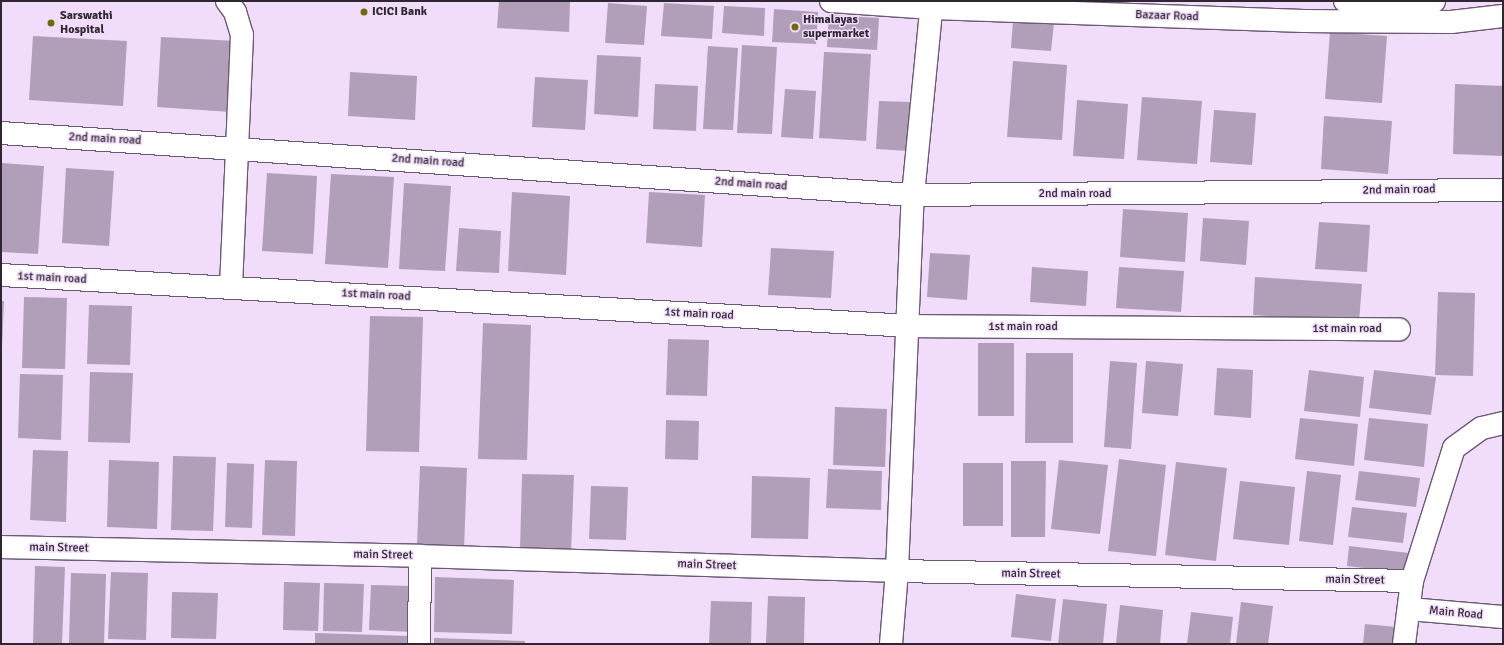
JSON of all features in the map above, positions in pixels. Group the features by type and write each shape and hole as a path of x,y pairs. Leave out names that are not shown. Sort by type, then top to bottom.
{"street":[{"path":"227,1 235,12 242,35 239,148 231,286"},
{"name":"Bazaar Road","path":"831,1 1304,21 1451,22 1503,16"},
{"path":"1344,1 1395,4 1434,1"},
{"path":"891,644 897,571 909,326 913,195 932,5"},
{"name":"2nd main road","path":"1,133 913,195 1503,190"},
{"name":"1st main road","path":"1,275 231,286 909,326 1398,329"},
{"path":"1404,644 1412,581 1454,448 1482,428 1503,423"},
{"name":"main Street","path":"1,547 420,556 897,571 1412,581"},
{"path":"419,644 420,556"},
{"name":"Main Road","path":"1409,609 1503,617"}],"building":[{"path":"499,1 570,2 569,32 497,28"},
{"path":"608,3 647,6 644,45 605,43"},
{"path":"664,3 714,6 712,39 661,36"},
{"path":"724,6 765,8 764,36 722,33"},
{"name":"Himalayas supermarket","path":"774,9 818,12 816,44 772,42"},
{"path":"829,15 879,18 877,50 827,47"},
{"path":"1013,20 1054,23 1051,51 1011,48"},
{"path":"1330,32 1387,36 1382,103 1325,99"},
{"path":"33,36 127,41 123,106 29,100"},
{"path":"161,37 236,41 231,112 157,107"},
{"path":"742,45 777,47 772,134 737,133"},
{"path":"708,46 738,48 733,130 703,129"},
{"path":"824,52 871,54 866,141 819,138"},
{"path":"597,55 641,57 638,117 594,114"},
{"path":"1013,61 1067,65 1062,140 1007,137"},
{"path":"350,72 417,76 415,120 348,116"},
{"path":"535,77 588,80 585,130 532,127"},
{"path":"655,84 698,86 696,131 653,129"},
{"path":"1455,84 1503,86 1503,156 1453,154"},
{"path":"785,89 816,91 813,139 781,137"},
{"path":"1142,97 1202,101 1197,164 1137,160"},
{"path":"1077,100 1128,104 1124,159 1073,156"},
{"path":"879,101 911,102 908,151 876,149"},
{"path":"1214,110 1256,113 1252,165 1210,162"},
{"path":"1324,116 1392,121 1388,174 1321,169"},
{"path":"1,163 44,166 38,254 1,252"},
{"path":"66,168 114,171 109,246 62,243"},
{"path":"267,173 317,176 313,254 262,251"},
{"path":"331,174 394,177 388,268 325,264"},
{"path":"404,183 451,186 445,271 399,269"},
{"path":"512,192 570,196 566,275 508,271"},
{"path":"649,192 705,195 702,247 646,243"},
{"path":"1123,209 1188,213 1185,262 1120,257"},
{"path":"1203,218 1249,221 1246,265 1200,261"},
{"path":"1319,222 1370,225 1367,272 1315,269"},
{"path":"459,228 501,231 499,273 456,271"},
{"path":"771,248 834,251 831,298 768,295"},
{"path":"930,253 970,255 967,300 927,297"},
{"path":"1032,267 1088,271 1086,306 1030,302"},
{"path":"1119,267 1184,271 1181,312 1116,308"},
{"path":"1255,277 1362,284 1359,322 1253,315"},
{"path":"1438,292 1475,293 1473,376 1435,375"},
{"path":"24,297 67,298 65,369 22,368"},
{"path":"1,301 4,301 2,348 1,348"},
{"path":"89,305 132,306 130,365 87,364"},
{"path":"370,316 423,317 419,452 366,451"},
{"path":"483,323 531,325 527,460 478,459"},
{"path":"668,339 709,340 707,396 666,395"},
{"path":"978,343 1014,343 1014,416 978,416"},
{"path":"1026,353 1073,353 1073,443 1025,443"},
{"path":"1110,361 1137,363 1131,449 1104,447"},
{"path":"1146,361 1183,364 1178,416 1142,413"},
{"path":"1217,368 1253,370 1251,418 1214,415"},
{"path":"1309,370 1364,377 1360,417 1304,411"},
{"path":"1374,370 1436,377 1431,415 1369,408"},
{"path":"90,372 133,373 130,443 88,442"},
{"path":"20,374 63,375 61,440 18,438"},
{"path":"835,407 887,409 885,467 833,465"},
{"path":"1300,418 1358,424 1354,466 1295,459"},
{"path":"1369,418 1428,424 1424,467 1364,460"},
{"path":"666,420 699,421 698,460 665,459"},
{"path":"33,450 68,451 66,522 30,520"},
{"path":"173,456 216,457 213,531 171,530"},
{"path":"1119,459 1166,465 1156,556 1108,551"},
{"path":"109,460 159,462 157,529 107,527"},
{"path":"265,460 297,461 295,536 262,535"},
{"path":"1059,460 1108,465 1100,534 1051,529"},
{"path":"1011,461 1046,461 1045,537 1011,537"},
{"path":"1176,462 1227,468 1216,561 1165,555"},
{"path":"227,463 254,464 252,528 225,527"},
{"path":"963,463 1003,463 1003,526 963,526"},
{"path":"420,466 467,468 464,549 417,547"},
{"path":"828,469 882,471 881,510 826,508"},
{"path":"1307,471 1341,475 1333,545 1299,541"},
{"path":"1359,471 1420,478 1416,507 1355,500"},
{"path":"522,474 574,475 571,552 520,551"},
{"path":"752,476 810,478 808,539 751,538"},
{"path":"1240,481 1295,487 1289,545 1233,539"},
{"path":"591,486 628,487 626,540 589,539"},
{"path":"1352,507 1407,513 1403,543 1348,537"},
{"path":"1349,546 1409,553 1407,573 1347,566"},
{"path":"35,566 65,567 62,644 33,644"},
{"path":"111,572 148,573 146,640 108,639"},
{"path":"71,573 106,574 104,644 69,644"},
{"path":"435,577 514,580 512,634 434,632"},
{"path":"284,582 320,583 318,631 283,630"},
{"path":"324,583 364,584 362,632 323,631"},
{"path":"371,585 414,586 413,632 369,630"},
{"path":"172,592 218,593 216,639 171,638"},
{"path":"1016,594 1056,599 1051,641 1011,637"},
{"path":"768,596 805,597 804,644 766,644"},
{"path":"1063,599 1107,604 1103,644 1058,644"},
{"path":"711,601 752,602 751,644 709,644"},
{"path":"1241,602 1273,606 1268,644 1236,644"},
{"path":"1120,605 1163,610 1160,644 1116,644"},
{"path":"1191,612 1233,617 1230,644 1187,644"},
{"path":"1365,624 1396,627 1394,644 1363,644"},
{"path":"315,633 410,636 410,644 315,644"},
{"path":"434,638 525,641 525,644 434,644"}],"place":[{"name":"ICICI Bank","path":"364,12"},
{"name":"Sarswathi Hospital","path":"51,23"},
{"name":"Himalayas supermarket","path":"795,27"}]}
